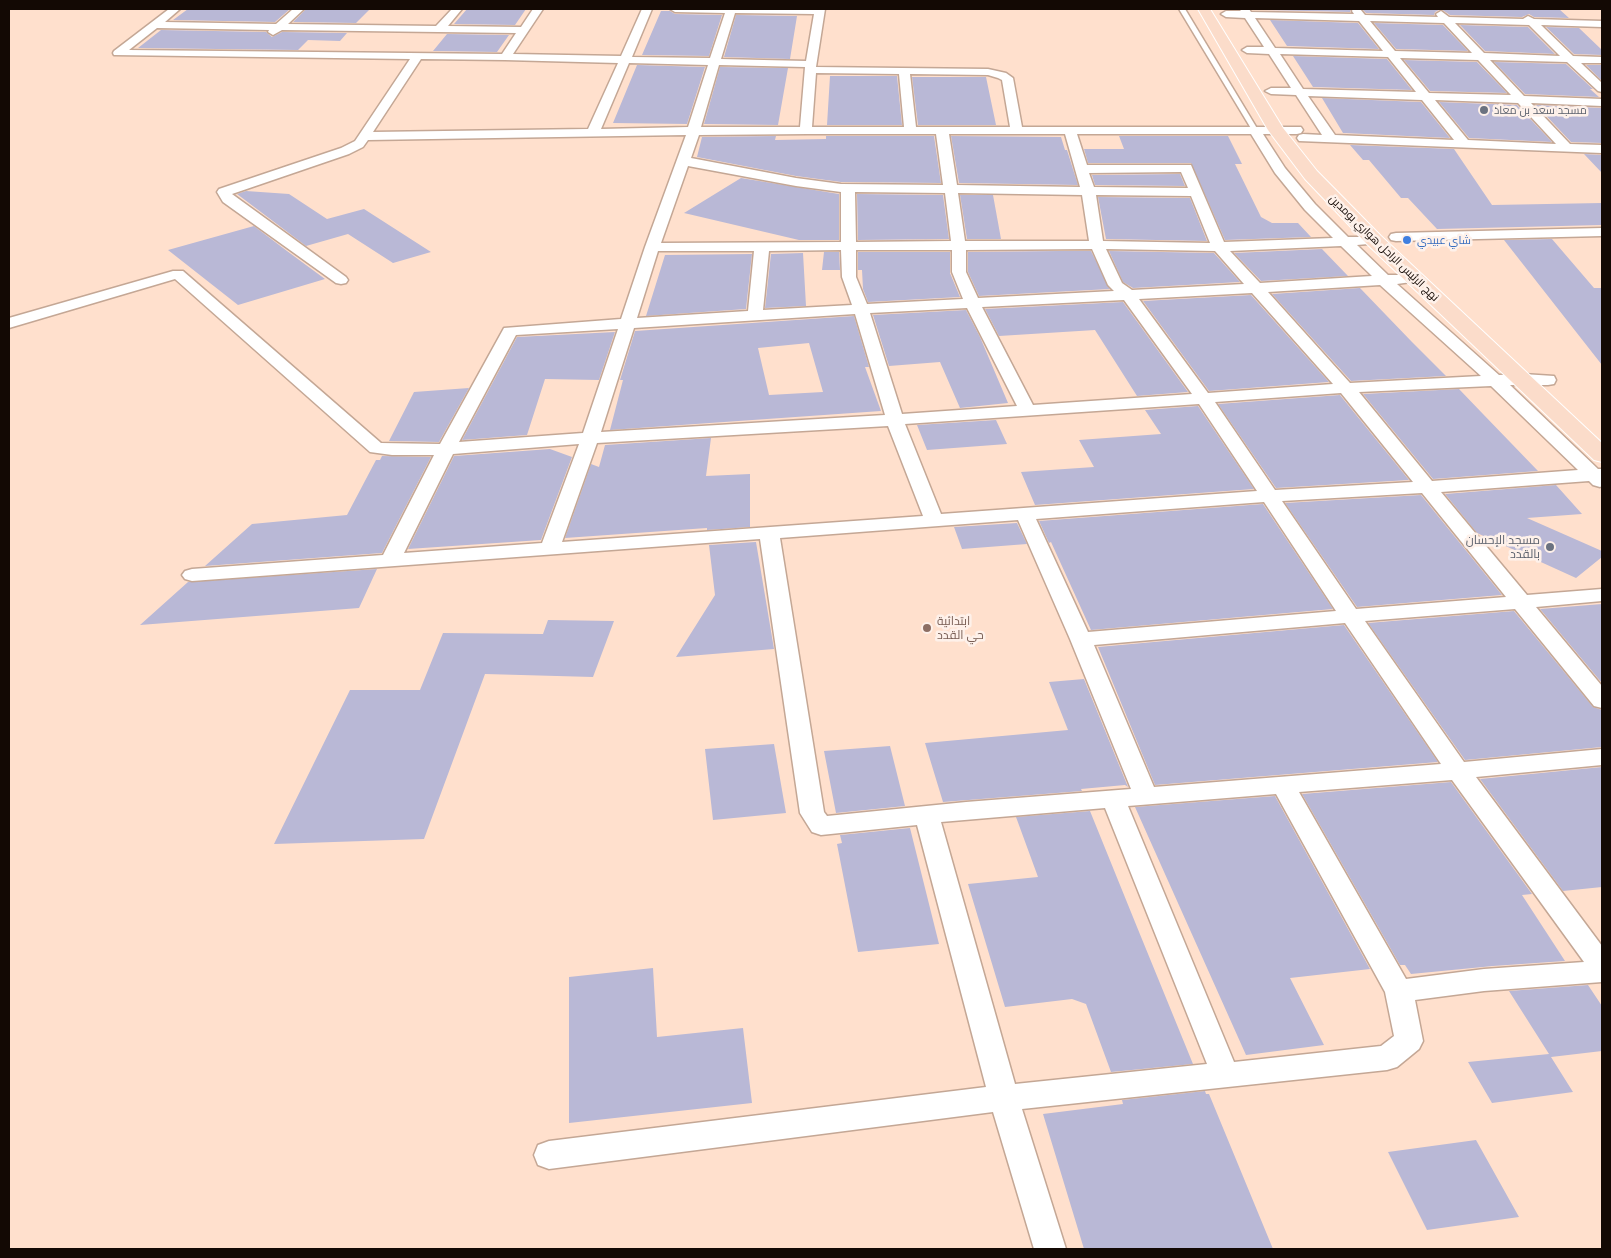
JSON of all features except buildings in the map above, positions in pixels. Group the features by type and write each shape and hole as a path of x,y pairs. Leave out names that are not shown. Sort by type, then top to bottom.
{"main road":[{"path":"1189,21 1216,13 1244,46 1271,91 1315,153"},
{"name":"نهج الرئيس الراحل هواري بومدين","path":"1216,13 1223,43 1276,130 1311,175 1413,278 1602,455"},
{"path":"1203,43 1244,46"},
{"name":"نهج الرئيس الراحل هواري بومدين","path":"1328,168 1396,238 1490,326"},
{"path":"1527,360 1562,392"}],"street":[{"path":"175,9 118,53 505,56 716,62 904,72 988,72 1007,78 1017,130"},
{"path":"249,54 299,9"},
{"path":"440,28 457,9"},
{"path":"505,56 538,9"},
{"path":"593,132 647,9"},
{"path":"675,9 820,10 811,67 806,131"},
{"path":"550,549 590,439 652,247 684,161 731,9"},
{"path":"1436,9 1567,148"},
{"path":"1516,9 1602,89"},
{"path":"1245,12 1331,139"},
{"path":"1216,13 1359,13 1446,20 1602,24"},
{"path":"1359,13 1464,144"},
{"path":"154,25 522,30"},
{"path":"1244,46 1270,50 1602,60"},
{"path":"341,280 228,199 224,192 345,151 359,144 418,55"},
{"path":"904,72 910,130"},
{"path":"1271,91 1602,102"},
{"path":"942,130 960,246 959,272 973,304 1028,410"},
{"path":"1255,130 1280,170 1310,207 1384,279 1599,477"},
{"path":"364,136 694,131 1276,130 1331,139 1602,149"},
{"path":"1070,131 1083,169 1098,245 1116,285 1128,294 1203,397 1351,617 1458,771 1602,966"},
{"path":"684,161 796,182 848,188 1196,192"},
{"path":"1083,169 1186,168 1219,247 1346,388 1602,701"},
{"path":"848,188 849,277 861,309 895,420 934,520"},
{"path":"1396,238 1602,232"},
{"path":"652,247 1098,245 1219,247 1374,240"},
{"path":"755,316 762,246"},
{"path":"9,323 178,274 358,434 376,448 392,450 446,449 895,420 1346,388 1495,380 1548,380"},
{"path":"390,561 446,449 510,332 861,309 1413,278"},
{"path":"192,575 1269,496 1599,477"},
{"path":"1024,514 1081,639 1146,796"},
{"path":"770,532 812,813 821,826 927,815 1458,771 1602,757"},
{"path":"1081,639 1602,595"},
{"path":"549,1155 1004,1098 1387,1058 1409,1042 1400,991 1283,785"},
{"path":"1113,799 1225,1074"},
{"path":"927,815 1004,1098 1050,1249"},
{"path":"1400,991 1484,980 1602,971"}],"lane":[{"path":"1182,9 1255,130"}],"place":[{"name":"مسجد سعد بن معاذ","path":"1484,110"},
{"name":"شاي عبيدي","path":"1407,240"},
{"name":"مسجد الإحسان بالقدد","path":"1550,547"},
{"name":"ابتدائية حي القدد","path":"927,628"}]}
